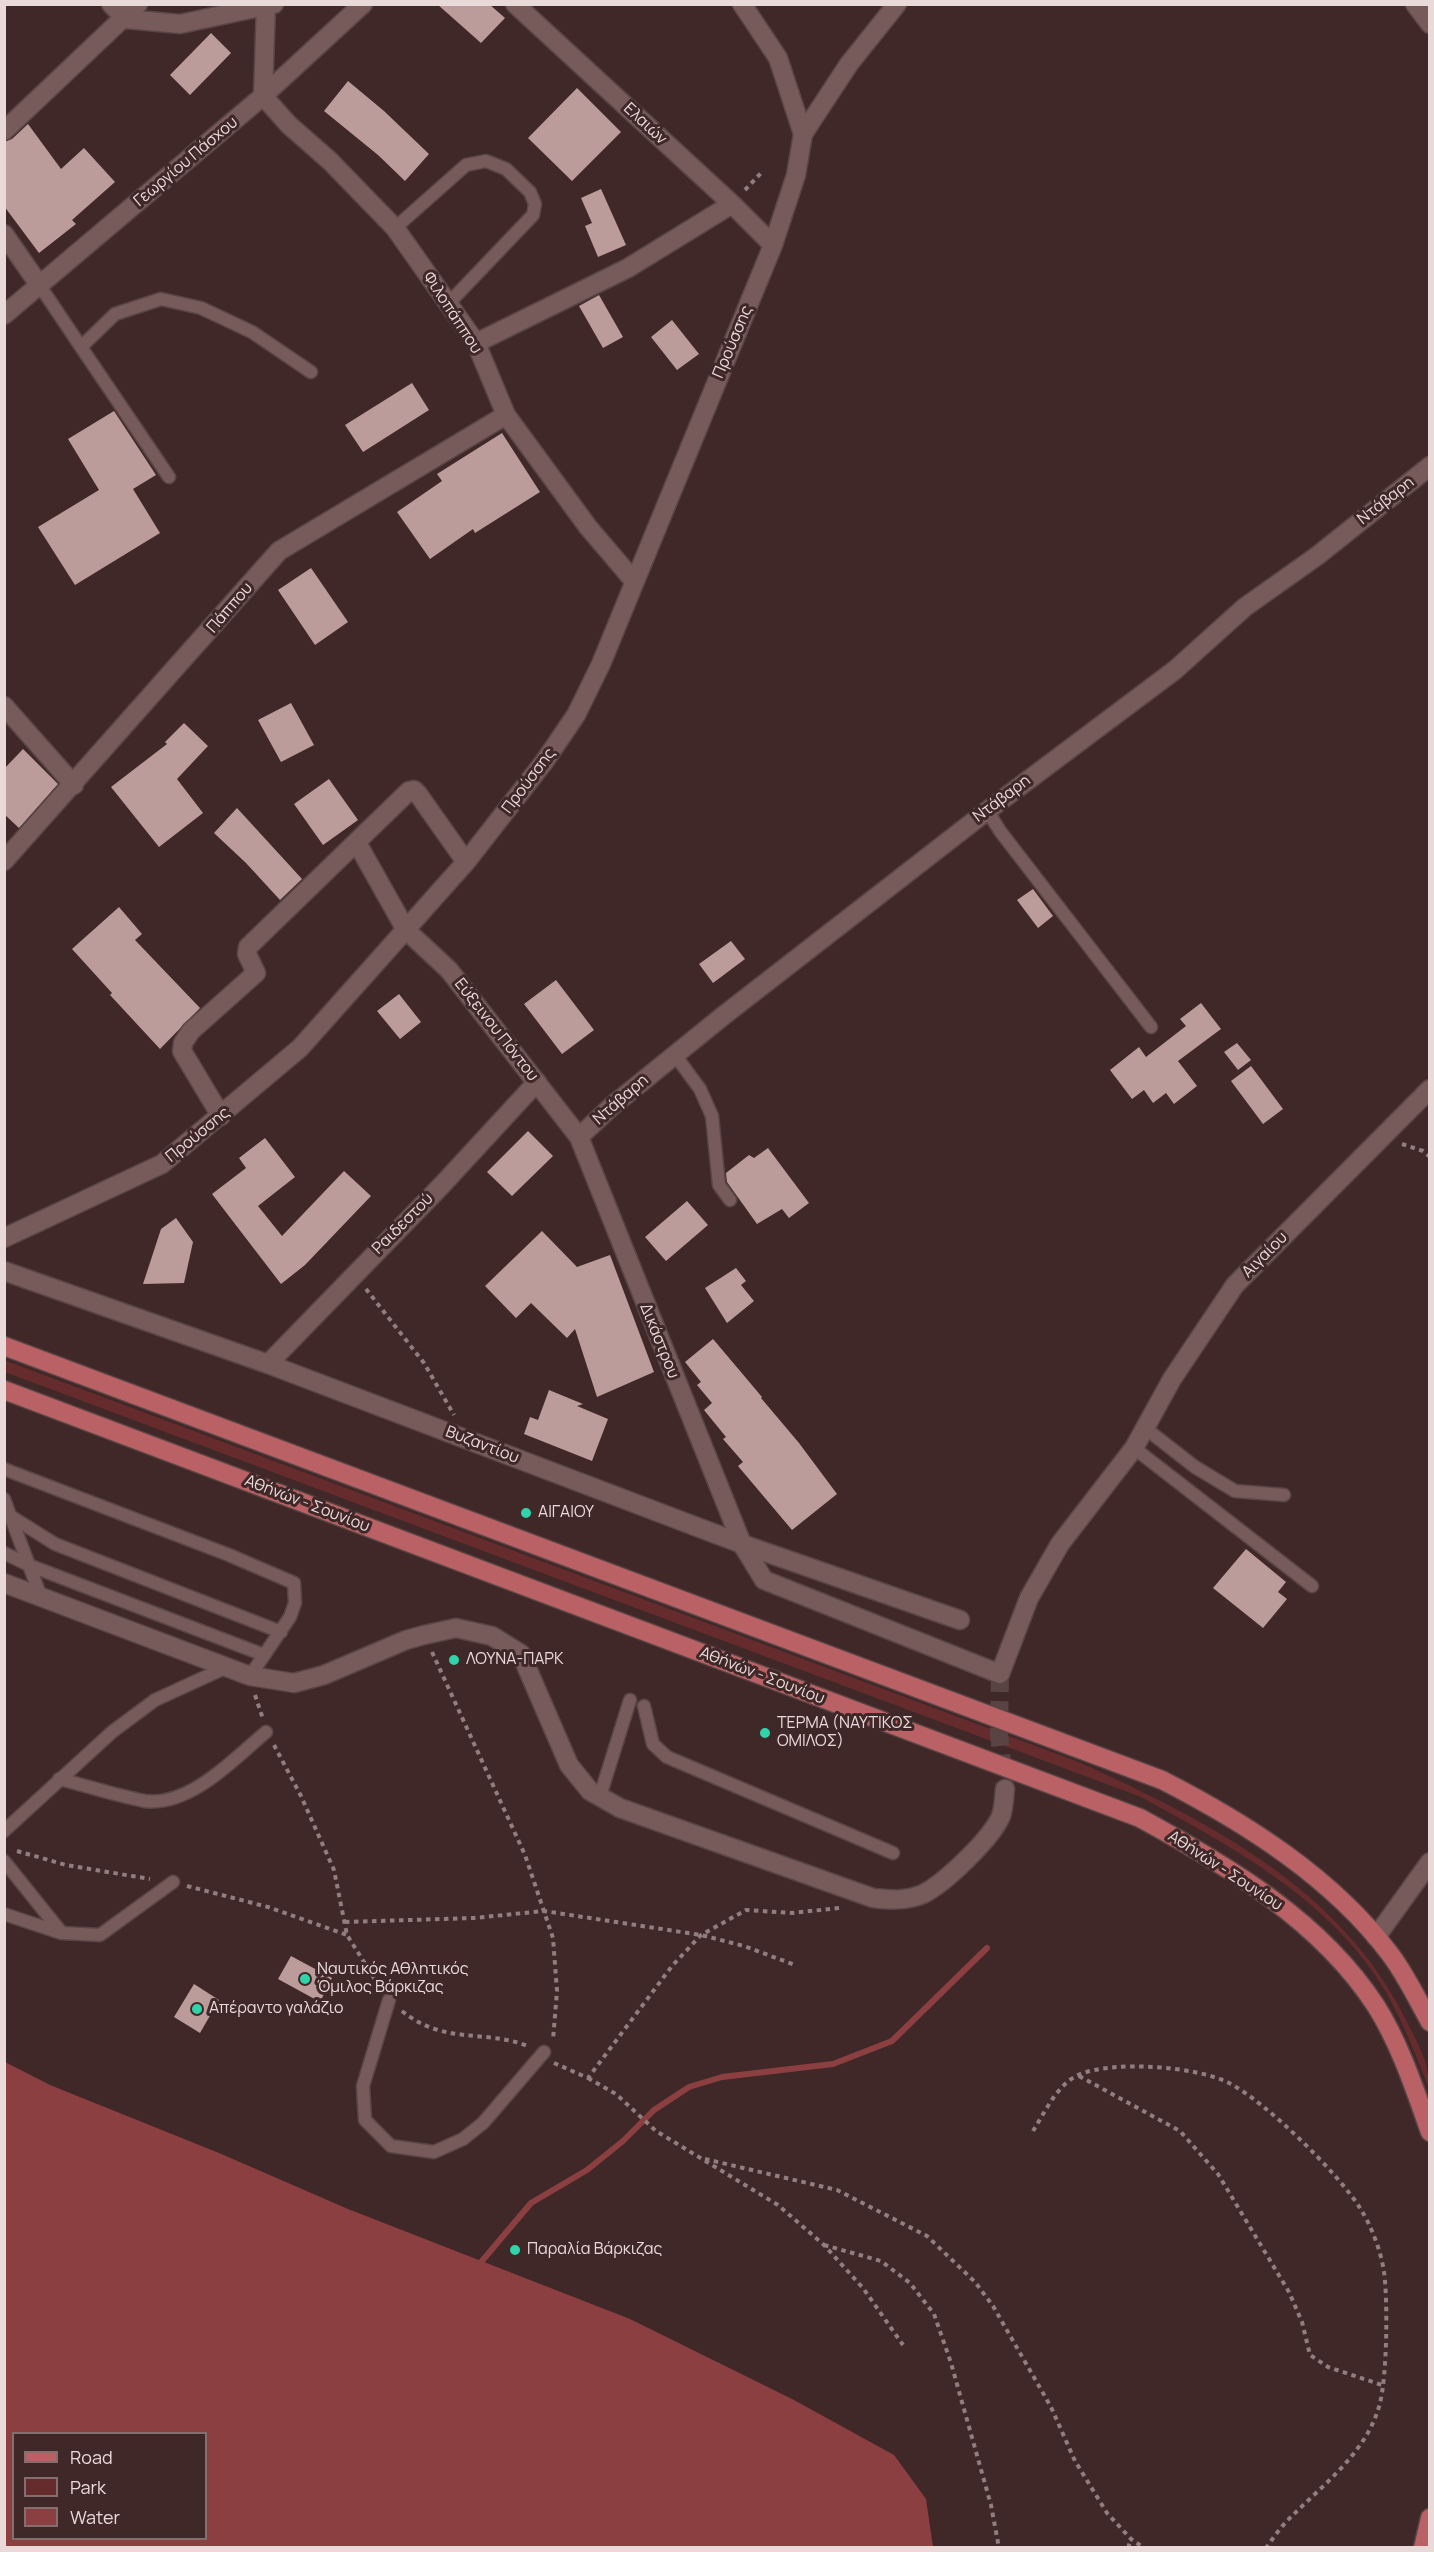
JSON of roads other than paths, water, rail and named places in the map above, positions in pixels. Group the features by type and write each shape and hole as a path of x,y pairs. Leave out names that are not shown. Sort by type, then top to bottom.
{"main road":[{"path":"4,1346 1162,1780 1228,1816 1283,1853 1333,1893 1376,1937 1405,1976 1430,2022"},
{"name":"Αθήνών - Σουνίου","path":"4,1390 1140,1818 1207,1856 1300,1921 1326,1944 1377,2008 1401,2054 1430,2132"},
{"path":"1423,2547 1430,2518"}],"street":[{"path":"111,4 126,19 180,24 269,5 263,96"},
{"path":"4,132 126,19 138,4"},
{"name":"Γεωργίου Πάσχου","path":"4,315 263,96 363,4"},
{"name":"Ελαιών","path":"515,4 732,204 773,245"},
{"path":"742,4 778,58 802,134"},
{"path":"802,134 849,64 897,4"},
{"path":"1415,4 1430,24"},
{"name":"Φιλοπάππου","path":"263,96 289,125 330,161 395,228 476,343 506,415 588,527 634,581"},
{"name":"Προύσσης","path":"4,1238 162,1164 300,1048 466,862 544,762 576,715 601,664 773,245 796,175 802,134"},
{"path":"476,343 628,268 732,204"},
{"path":"4,234 40,286"},
{"name":"Πάππου","path":"4,861 74,785 279,551 506,415"},
{"name":"Ντάβαρη","path":"579,1137 612,1106 675,1055 987,810 1175,670 1245,607 1317,556 1430,466"},
{"path":"4,706 74,785"},
{"path":"221,1116 182,1051 183,1042 191,1031 256,973 247,954 249,947 409,791 414,790 466,862"},
{"name":"Εύξεινου Πόντου","path":"357,843 406,930 449,970 579,1137"},
{"name":"Ραιδεστού","path":"268,1364 442,1185 537,1082"},
{"name":"Αιγαίου","path":"1134,1448 1172,1379 1235,1285 1430,1089"},
{"name":"Δικάστρου","path":"579,1137 742,1544 764,1580 1000,1674 1029,1598 1054,1553 1134,1448"},
{"name":"Βυζαντίου","path":"4,1271 268,1364 742,1544 960,1620"},
{"path":"4,1583 250,1676 294,1683 324,1676 406,1640 424,1635 456,1628 492,1636 521,1654 568,1766 590,1791 620,1808 873,1898 897,1901 923,1893 959,1867 987,1838 1001,1816 1005,1789"},
{"path":"1376,1937 1430,1862"}],"lane":[{"path":"395,228 466,165 486,161 506,169 530,192 535,204 533,215 448,304"},
{"path":"40,286 169,477"},
{"path":"81,347 116,314 162,299 201,308 252,332 311,372"},
{"path":"987,810 1000,831 1151,1027"},
{"path":"675,1055 700,1089 711,1116 719,1185 730,1200"},
{"path":"1145,1428 1194,1467 1235,1491 1284,1495"},
{"path":"1134,1448 1312,1586"},
{"path":"4,1469 229,1555 294,1583 295,1603 290,1617 250,1676"},
{"path":"4,1499 9,1521 31,1566 41,1597"},
{"path":"9,1521 55,1544 281,1632"},
{"path":"4,1553 31,1566 264,1655"},
{"path":"4,1831 112,1732 155,1700 227,1667"},
{"path":"600,1796 630,1701"},
{"path":"644,1706 653,1744 667,1757 893,1853"},
{"path":"60,1779 147,1801 168,1799 200,1787 266,1732"},
{"path":"4,1862 61,1933"},
{"path":"4,1914 61,1933 100,1935 173,1882"},
{"path":"389,2000 363,2086 365,2120 391,2145 434,2152 464,2139 483,2123 547,2057"}],"water":[{"path":"5,2062 50,2085 219,2153 348,2209 630,2319 792,2399 894,2455 926,2499 933,2547 5,2547"}],"waterway":[{"path":"482,2261 531,2203 587,2170 623,2141 654,2110 689,2087 722,2077 833,2064 892,2041 987,1948"}],"tunnel":[{"path":"1000,1674 999,1734 1005,1789"}],"place":[{"name":"ΑΙΓΑΙΟΥ","path":"526,1513"},
{"name":"ΛΟΥΝΑ-ΠΑΡΚ","path":"454,1660"},
{"name":"ΤΕΡΜΑ (ΝΑΥΤΙΚΟΣ ΟΜΙΛΟΣ)","path":"765,1733"},
{"name":"Ναυτικός Αθλητικός Όμιλος Βάρκιζας","path":"305,1979"},
{"name":"Απέραντο γαλάζιο","path":"197,2009"},
{"name":"Παραλία Βάρκιζας","path":"515,2250"}]}
